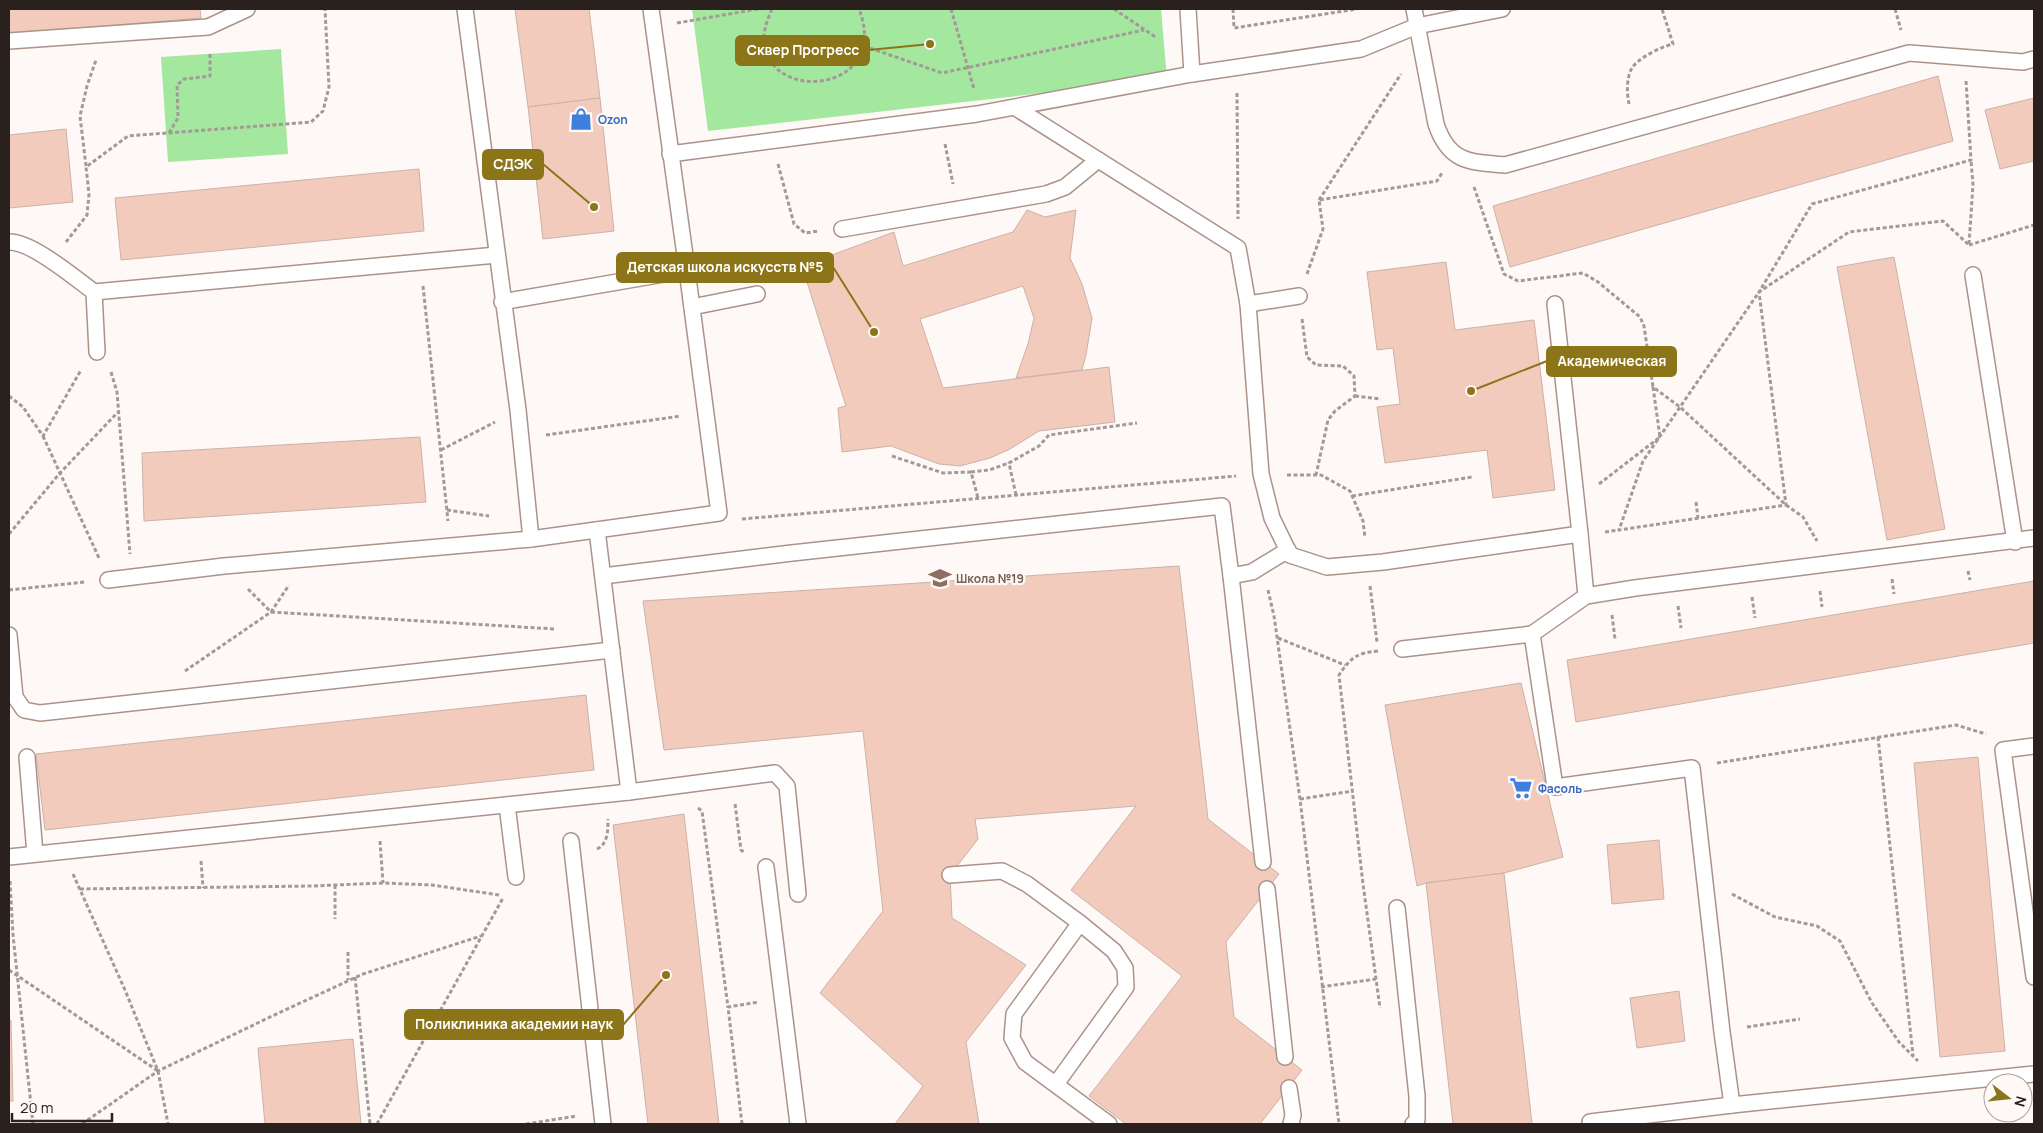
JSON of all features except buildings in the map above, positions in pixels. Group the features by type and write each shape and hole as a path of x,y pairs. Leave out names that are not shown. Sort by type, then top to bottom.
{"lane":[{"path":"9,41 208,27 247,9"},
{"path":"465,9 498,255 502,302 518,410 531,538"},
{"path":"108,580 224,566 531,538 719,513 651,9"},
{"path":"1188,9 1192,74"},
{"path":"1414,9 1436,124 1440,135 1459,156 1505,165 1909,53 2023,62 2034,59"},
{"path":"670,154 1016,108 1192,74 1361,49 1416,26 1492,10"},
{"path":"1016,108 1238,248 1248,304 1261,474 1272,518 1290,555 1327,567 1368,564 1580,534"},
{"path":"842,229 1046,194 1065,187 1098,160"},
{"path":"9,242 18,241 50,260 94,292 498,255"},
{"path":"502,302 687,270"},
{"path":"1973,275 2015,542"},
{"path":"94,292 97,352"},
{"path":"692,307 757,294"},
{"path":"1248,304 1299,296"},
{"path":"1555,304 1586,596"},
{"path":"603,576 792,553 1222,506 1263,862"},
{"path":"597,530 629,792"},
{"path":"1402,649 1532,634 1586,596 1635,588 1965,546 2015,542 2034,538"},
{"path":"1231,576 1252,572 1288,550"},
{"path":"1532,634 1555,787 1692,768 1732,1105"},
{"path":"9,635 14,696 24,710 40,713 612,650"},
{"path":"2034,746 2003,750 2034,977"},
{"path":"26,758 35,854"},
{"path":"9,857 629,792 774,773 787,786 798,894"},
{"path":"507,805 516,877"},
{"path":"571,840 603,1124"},
{"path":"766,867 798,1124"},
{"path":"950,875 1002,871 1027,884 1114,950 1125,968 1126,987 1056,1084"},
{"path":"1268,889 1285,1057"},
{"path":"1397,908 1417,1096 1418,1120 1413,1124"},
{"path":"1080,923 1014,1014 1012,1038 1025,1062 1109,1124"},
{"path":"1591,1124 1590,1122 1732,1105 2034,1074"},
{"path":"1288,1088 1293,1115 1291,1124"}],"path":[{"path":"86,167 128,136 311,122 323,111 329,87 325,9"},
{"path":"654,27 757,9"},
{"path":"772,9 766,25 764,38 768,57 776,68 791,78 813,82 830,80 849,69 862,54 865,25 859,9"},
{"path":"951,9 974,89"},
{"path":"1114,9 1157,38"},
{"path":"1121,9 1122,14"},
{"path":"1233,9 1234,28 1357,9"},
{"path":"1632,130 1627,91 1632,68 1656,49 1673,44 1662,9"},
{"path":"864,46 942,73 1144,30"},
{"path":"50,260 87,215 89,194 80,116 96,58"},
{"path":"1965,58 1972,185 1968,245"},
{"path":"169,133 178,118 177,85 184,79 210,76 210,60"},
{"path":"1299,296 1323,229 1319,200 1400,77 1402,68"},
{"path":"1237,92 1238,248"},
{"path":"943,136 958,209"},
{"path":"772,140 794,224 806,233 842,229"},
{"path":"1319,200 1438,181 1459,156 1504,274 1518,281 1583,273 1598,282 1640,317 1644,326 1660,437"},
{"path":"1786,505 1619,530 1643,461 1759,292 1812,204 1971,160"},
{"path":"1759,292 1849,232 1944,221 1968,245"},
{"path":"1968,245 2034,225"},
{"path":"420,261 451,546"},
{"path":"1759,292 1786,505"},
{"path":"1304,335 1307,357 1316,365 1343,366 1354,376 1354,396"},
{"path":"43,436 81,369 97,352 110,371 117,392 132,577"},
{"path":"1653,387 1680,407 1786,505 1803,517"},
{"path":"9,396 23,407 43,436 108,580 9,590"},
{"path":"1316,475 1328,420 1335,411 1354,396 1381,399"},
{"path":"441,450 518,410"},
{"path":"9,534 60,473 118,412"},
{"path":"521,438 706,413"},
{"path":"892,456 943,473 989,470 1009,463 1039,446 1049,434 1138,423"},
{"path":"1577,502 1618,467 1660,437"},
{"path":"1009,463 1016,495"},
{"path":"971,472 978,498"},
{"path":"1279,475 1321,475 1350,491 1363,521 1378,651"},
{"path":"738,519 1241,476"},
{"path":"1352,496 1472,477"},
{"path":"1696,502 1698,518"},
{"path":"182,674 271,612 297,573 297,560"},
{"path":"224,566 271,612 560,630"},
{"path":"1274,616 1300,799 1321,987 1339,1124"},
{"path":"1278,638 1345,665"},
{"path":"1363,884 1339,675 1348,661 1362,653 1402,649"},
{"path":"1737,759 1956,725 1985,734 2003,750"},
{"path":"1878,737 1913,1056"},
{"path":"1300,799 1353,791"},
{"path":"690,806 697,807 702,811 742,1124"},
{"path":"379,818 382,883"},
{"path":"608,820 608,830"},
{"path":"739,832 741,850"},
{"path":"61,852 80,889 125,990 158,1071 168,1124"},
{"path":"9,874 10,904 33,1124"},
{"path":"1705,880 1775,917 1817,926 1840,941 1872,1003 1899,1042 1940,1084"},
{"path":"80,889 382,883 432,885 504,896 377,1124"},
{"path":"335,885 335,920"},
{"path":"82,1124 158,1071 348,980 439,948 481,936"},
{"path":"348,952 348,980"},
{"path":"9,970 158,1071"},
{"path":"355,977 370,1124"},
{"path":"1321,987 1376,979"},
{"path":"728,1007 782,998"},
{"path":"1722,1032 1800,1019"},
{"path":"526,1124 578,1116"}],"green space":[{"path":"692,9 1161,9 1167,79 708,131"},
{"path":"281,49 288,154 168,162 161,57"}],"place":[{"name":"Сквер Прогресс","path":"930,44"},
{"name":"Ozon","path":"581,119"},
{"name":"СДЭК","path":"594,207"},
{"name":"Детская школа искусств №5","path":"874,332"},
{"name":"Академическая","path":"1471,391"},
{"name":"Школа №19","path":"940,578"},
{"name":"Фасоль","path":"1521,788"},
{"name":"Поликлиника академии наук","path":"666,975"}]}
